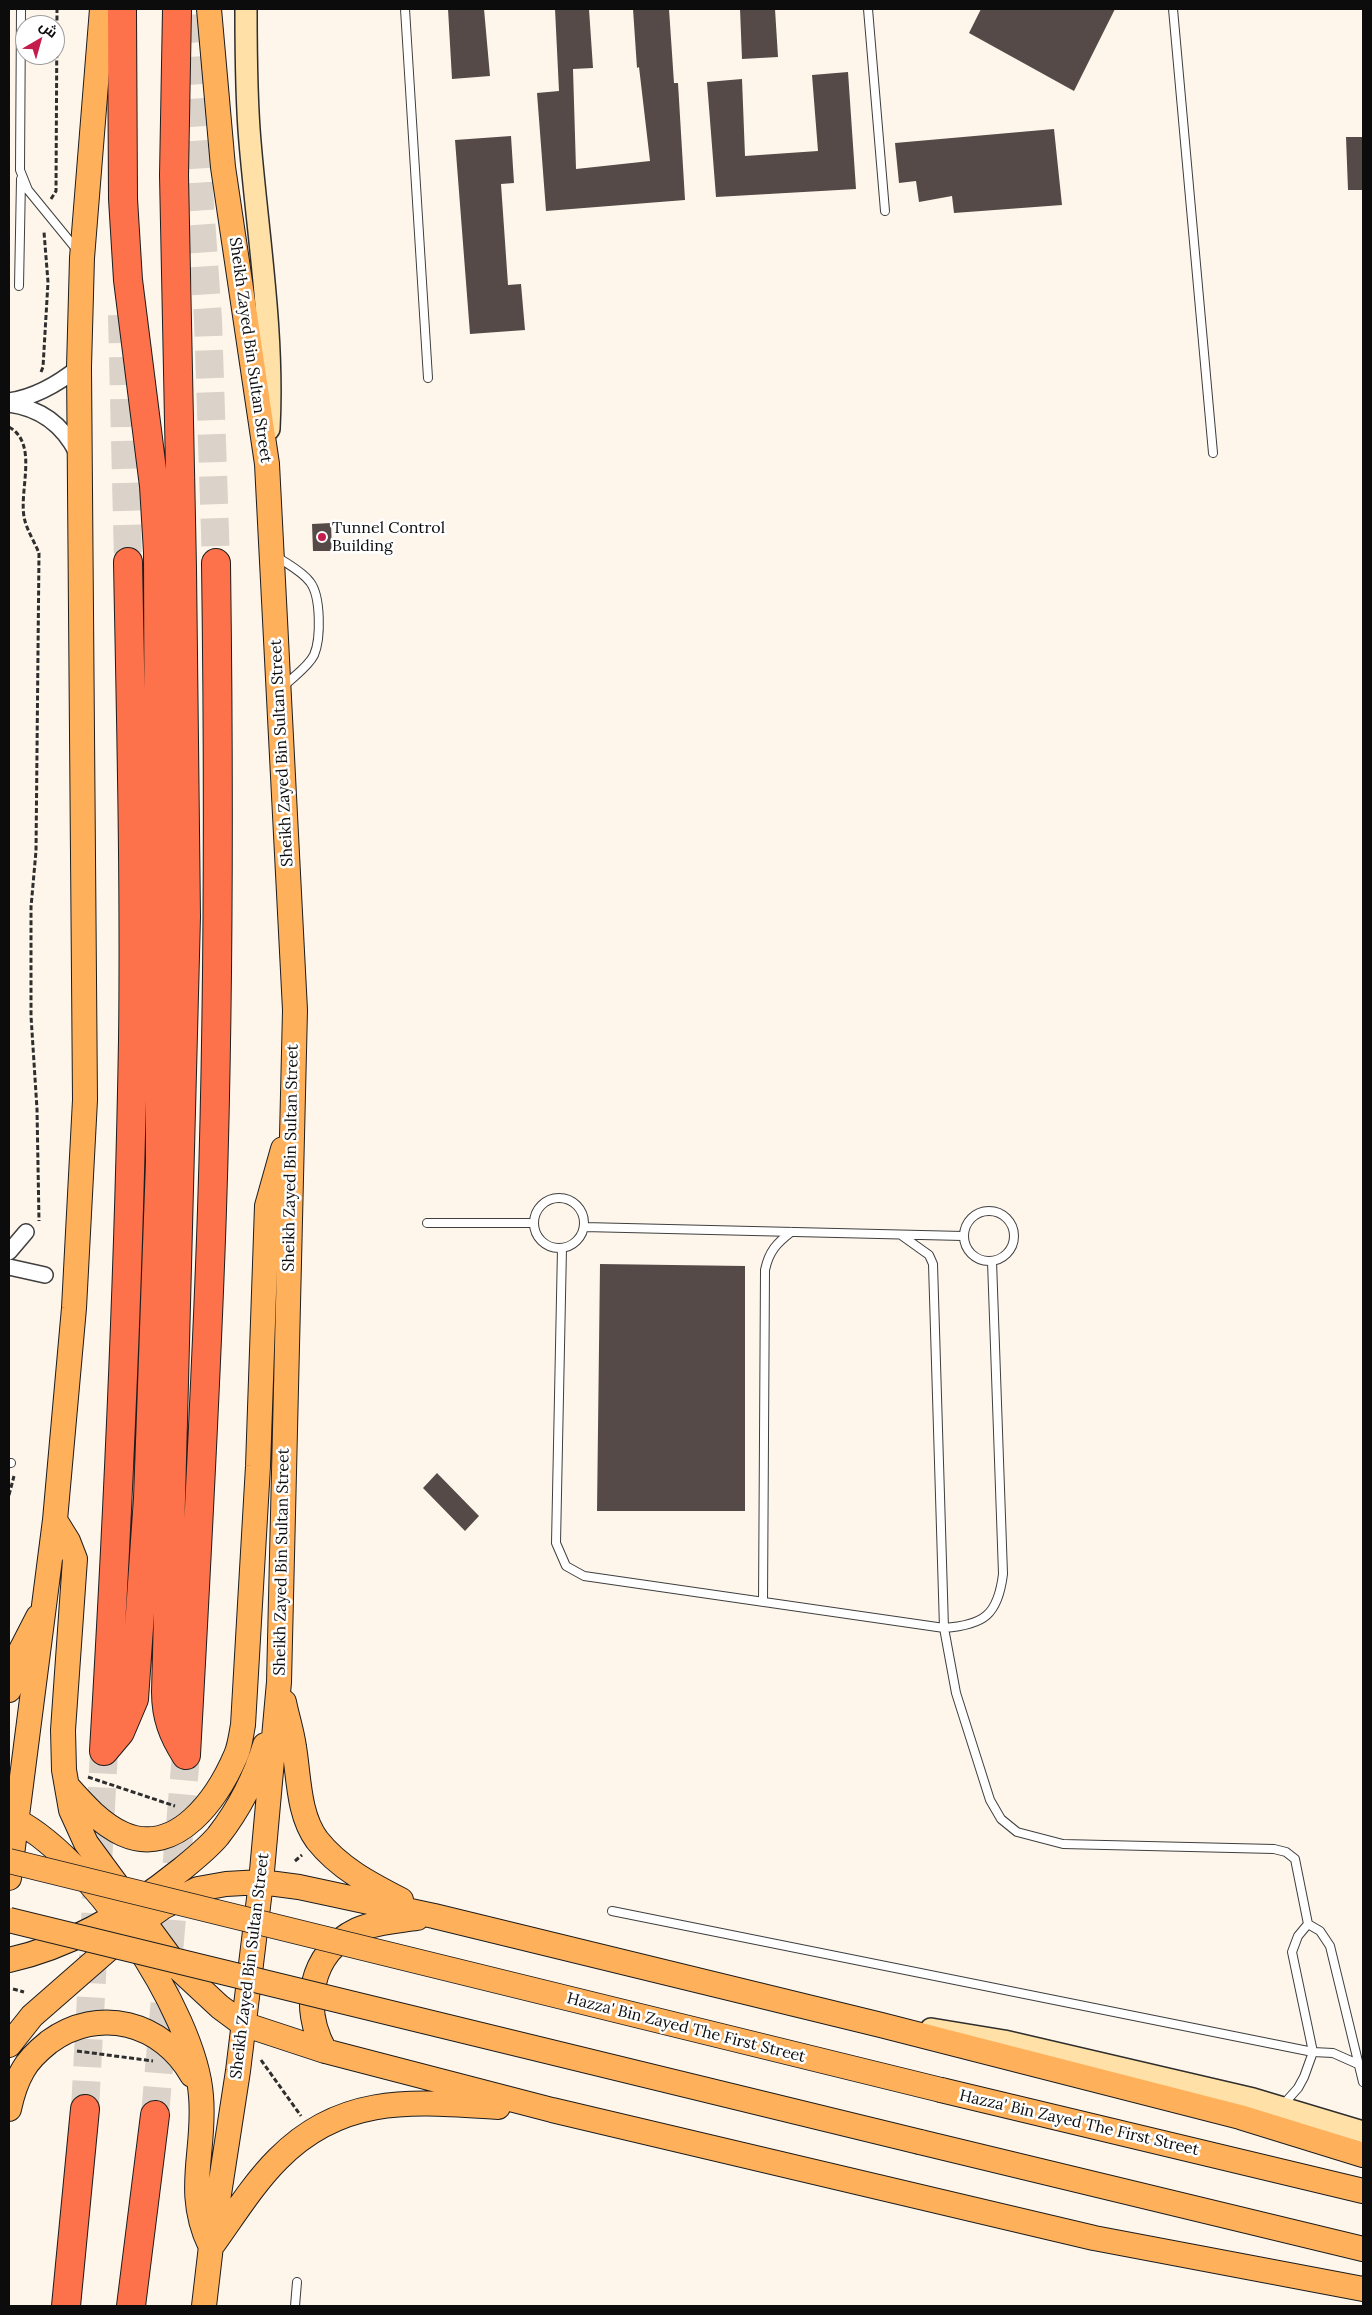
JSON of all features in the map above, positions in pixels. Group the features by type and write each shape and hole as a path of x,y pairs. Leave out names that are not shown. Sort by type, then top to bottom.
{"highway":[{"path":"122,9 123,190 128,280 154,486 158,552 160,1162 148,1498 136,1687 126,1722 113,1742 104,1751 118,1513 128,1276 132,1077 133,800 128,562"},
{"path":"177,9 174,175 182,568 186,917 166,1692 168,1717 172,1729 186,1755 202,1482 212,1207 217,933 216,562"},
{"path":"66,2306 85,2109"},
{"path":"131,2306 155,2115"}],"main road":[{"path":"9,1878 12,1819 45,1604 55,1520 74,1308 85,1100 79,367 82,258 102,9"},
{"name":"Sheikh Zayed Bin Sultan Street","path":"204,2306 261,1882 279,1682 295,1010 267,464 223,167 209,9"},
{"path":"73,1779 101,1821 124,1835 144,1840 164,1837 182,1829 210,1801 237,1753 243,1725 258,1466 267,1206 292,1115"},
{"path":"55,1520 71,1548 75,1566 63,1730 73,1779 71,1810 86,1843 130,1918 180,2021 193,2054 201,2095 196,2197 201,2223 211,2246"},
{"path":"9,1690 20,1652 45,1604"},
{"path":"279,1682 294,1746 299,1788 307,1820 317,1839 347,1869 362,1880 434,1916"},
{"path":"9,2045 32,2016 130,1918 217,1837 236,1811 251,1783 263,1750 279,1682"},
{"path":"12,1819 40,1836 130,1918 178,1968 220,2007 243,2024 262,2032 325,2051 552,2110 1094,2238 1363,2289"},
{"name":"Hazza' Bin Zayed The First Street","path":"9,1861 940,2090 1363,2191"},
{"path":"9,1960 48,1950 163,1907 198,1889 226,1884 261,1882 308,1889 434,1916 881,2025 1240,2117 1363,2155"},
{"path":"325,2051 312,2022 310,2007 316,1976 332,1949 357,1931 371,1925 434,1916"},
{"path":"9,1920 1363,2249"},
{"path":"9,2109 14,2090 24,2068 39,2050 73,2028 99,2023 124,2024 155,2035 180,2056 201,2095"},
{"path":"211,2246 278,2158 298,2141 348,2114 366,2108 406,2102 552,2110"}],"street":[{"path":"246,9 249,140 268,335 270,413 267,464"},
{"path":"9,403 51,388 79,367"},
{"path":"9,403 39,412 56,424 70,438 79,457"},
{"path":"9,1252 32,1230"},
{"path":"9,1267 45,1275"},
{"path":"881,2025 922,2028 1004,2041 1281,2108 1363,2132"}],"lane":[{"path":"19,286 22,177 21,9"},
{"path":"405,9 428,378"},
{"path":"868,9 885,211"},
{"path":"1172,9 1213,453"},
{"path":"22,177 28,190 82,258"},
{"path":"272,554 308,580 314,590 317,603 318,642 314,654 306,665 279,690"},
{"path":"562,1198 570,1200 582,1211 584,1227 577,1241 562,1248 546,1245 539,1239 534,1223 535,1215 545,1201 562,1198"},
{"path":"992,1211 1006,1218 1014,1232 1011,1248 1000,1259 992,1261 984,1261 969,1252 963,1236 969,1220 975,1214 992,1211"},
{"path":"427,1223 534,1223"},
{"path":"584,1227 963,1236"},
{"path":"763,1602 766,1270 768,1255 776,1244 791,1232"},
{"path":"901,1235 929,1255 933,1264 944,1628 956,1693 990,1800 1001,1820 1016,1832 1063,1844 1274,1849 1286,1852 1295,1859 1308,1924 1320,1931 1330,1946 1363,2082"},
{"path":"562,1248 556,1543 559,1555 566,1566 584,1576 944,1628 968,1626 987,1616 1000,1596 1003,1574 992,1261"},
{"path":"612,1911 1313,2052 1333,2053 1360,2065"},
{"path":"1281,2108 1301,2083 1313,2052 1292,1952 1298,1936 1308,1924"},
{"path":"294,2306 297,2282"}],"path":[{"path":"9,427 16,432 24,447 25,521 39,554 36,851 31,907 31,1016 37,1109 32,1230"},
{"path":"24,951 31,950"},
{"path":"73,1779 179,1808"},
{"path":"295,1861 302,1855"},
{"path":"13,1989 24,1992"},
{"path":"76,2051 158,2062"},
{"path":"260,2057 304,2120"}],"building":[{"path":"448,9 484,9 490,76 452,79"},
{"path":"555,9 589,9 593,68 573,69 576,169 650,161 639,67 637,68 633,9 669,9 674,83 678,83 685,200 546,211 537,93 559,91"},
{"path":"740,9 775,9 778,57 742,59"},
{"path":"981,9 1115,9 1074,91 969,33"},
{"path":"848,72 856,189 716,197 707,82 742,79 745,156 818,151 812,75"},
{"path":"1054,129 1062,205 954,213 952,196 919,202 916,181 899,183 895,143"},
{"path":"511,136 514,183 501,184 508,285 521,284 525,330 470,334 455,140"},
{"path":"1346,137 1363,137 1363,190 1348,190"},
{"name":"Tunnel Control Building","path":"331,523 332,551 313,551 312,524"},
{"path":"600,1264 745,1266 745,1511 597,1511"},
{"path":"437,1473 479,1516 465,1531 423,1488"}],"tunnel":[{"path":"187,15 208,320 216,563"},
{"path":"122,315 128,562"},
{"path":"85,2109 104,1751"},
{"path":"155,2115 186,1755"}],"place":[{"name":"Tunnel Control Building","path":"322,537"}]}
